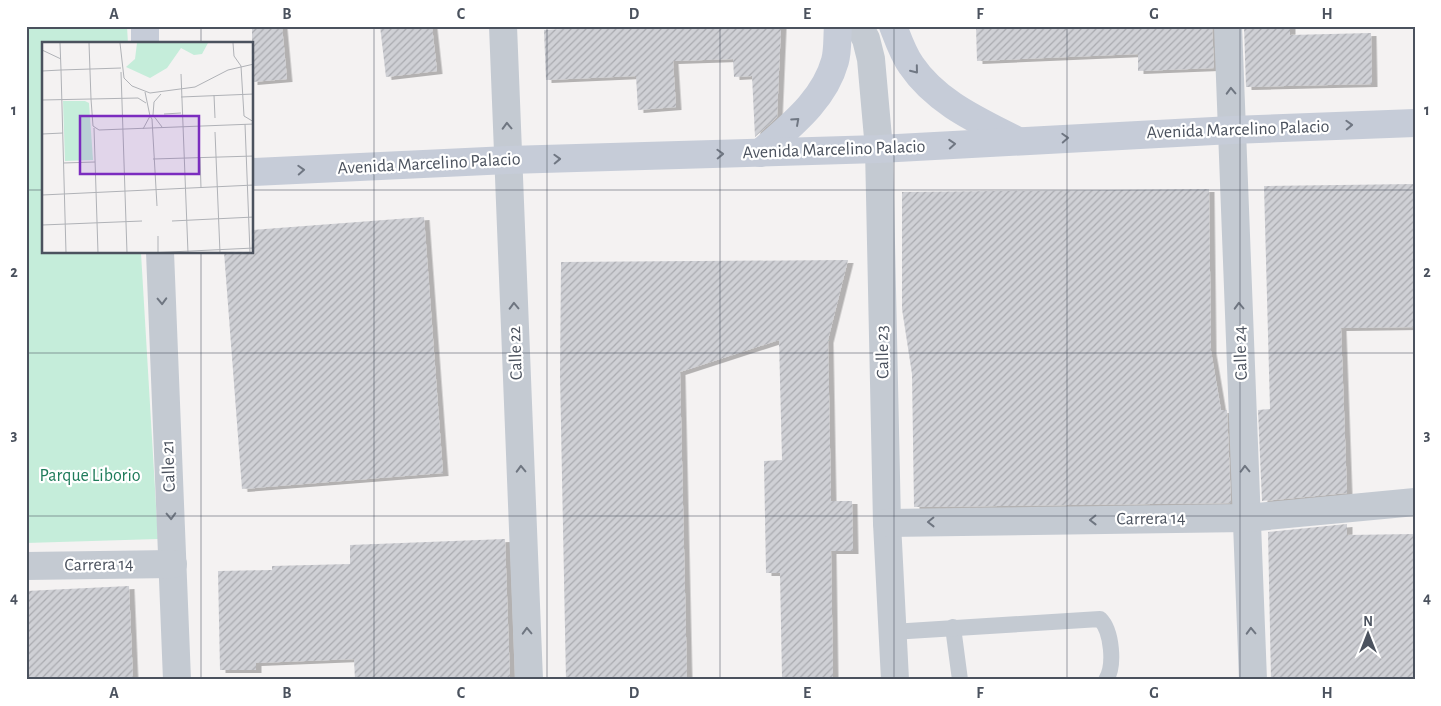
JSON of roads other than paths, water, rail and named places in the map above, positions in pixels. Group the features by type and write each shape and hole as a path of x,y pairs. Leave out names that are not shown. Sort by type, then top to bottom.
{"main road":[{"path":"145,26 145,42"},
{"path":"760,153 806,111 824,88 835,61 838,26"},
{"path":"893,26 910,64 929,87 954,108 1016,140"},
{"name":"Avenida Marcelino Palacio","path":"254,172 508,160 879,149 1016,140 1415,123"}],"street":[{"name":"Calle 22","path":"503,26 529,680"},
{"name":"Calle 23","path":"858,26 866,39 872,59 879,149 887,523 895,680"},
{"name":"Calle 24","path":"1228,26 1253,680"},
{"name":"Calle 21","path":"160,254 177,680"},
{"name":"Carrera 14","path":"887,523 1247,518 1415,502"},
{"name":"Carrera 14","path":"26,566 172,564"}],"lane":[{"path":"892,632 1100,619 1105,624 1109,634 1110,673 1106,680"},
{"path":"953,627 960,680"}],"park label":[{"name":"Parque Liborio","path":"90,476"}]}
